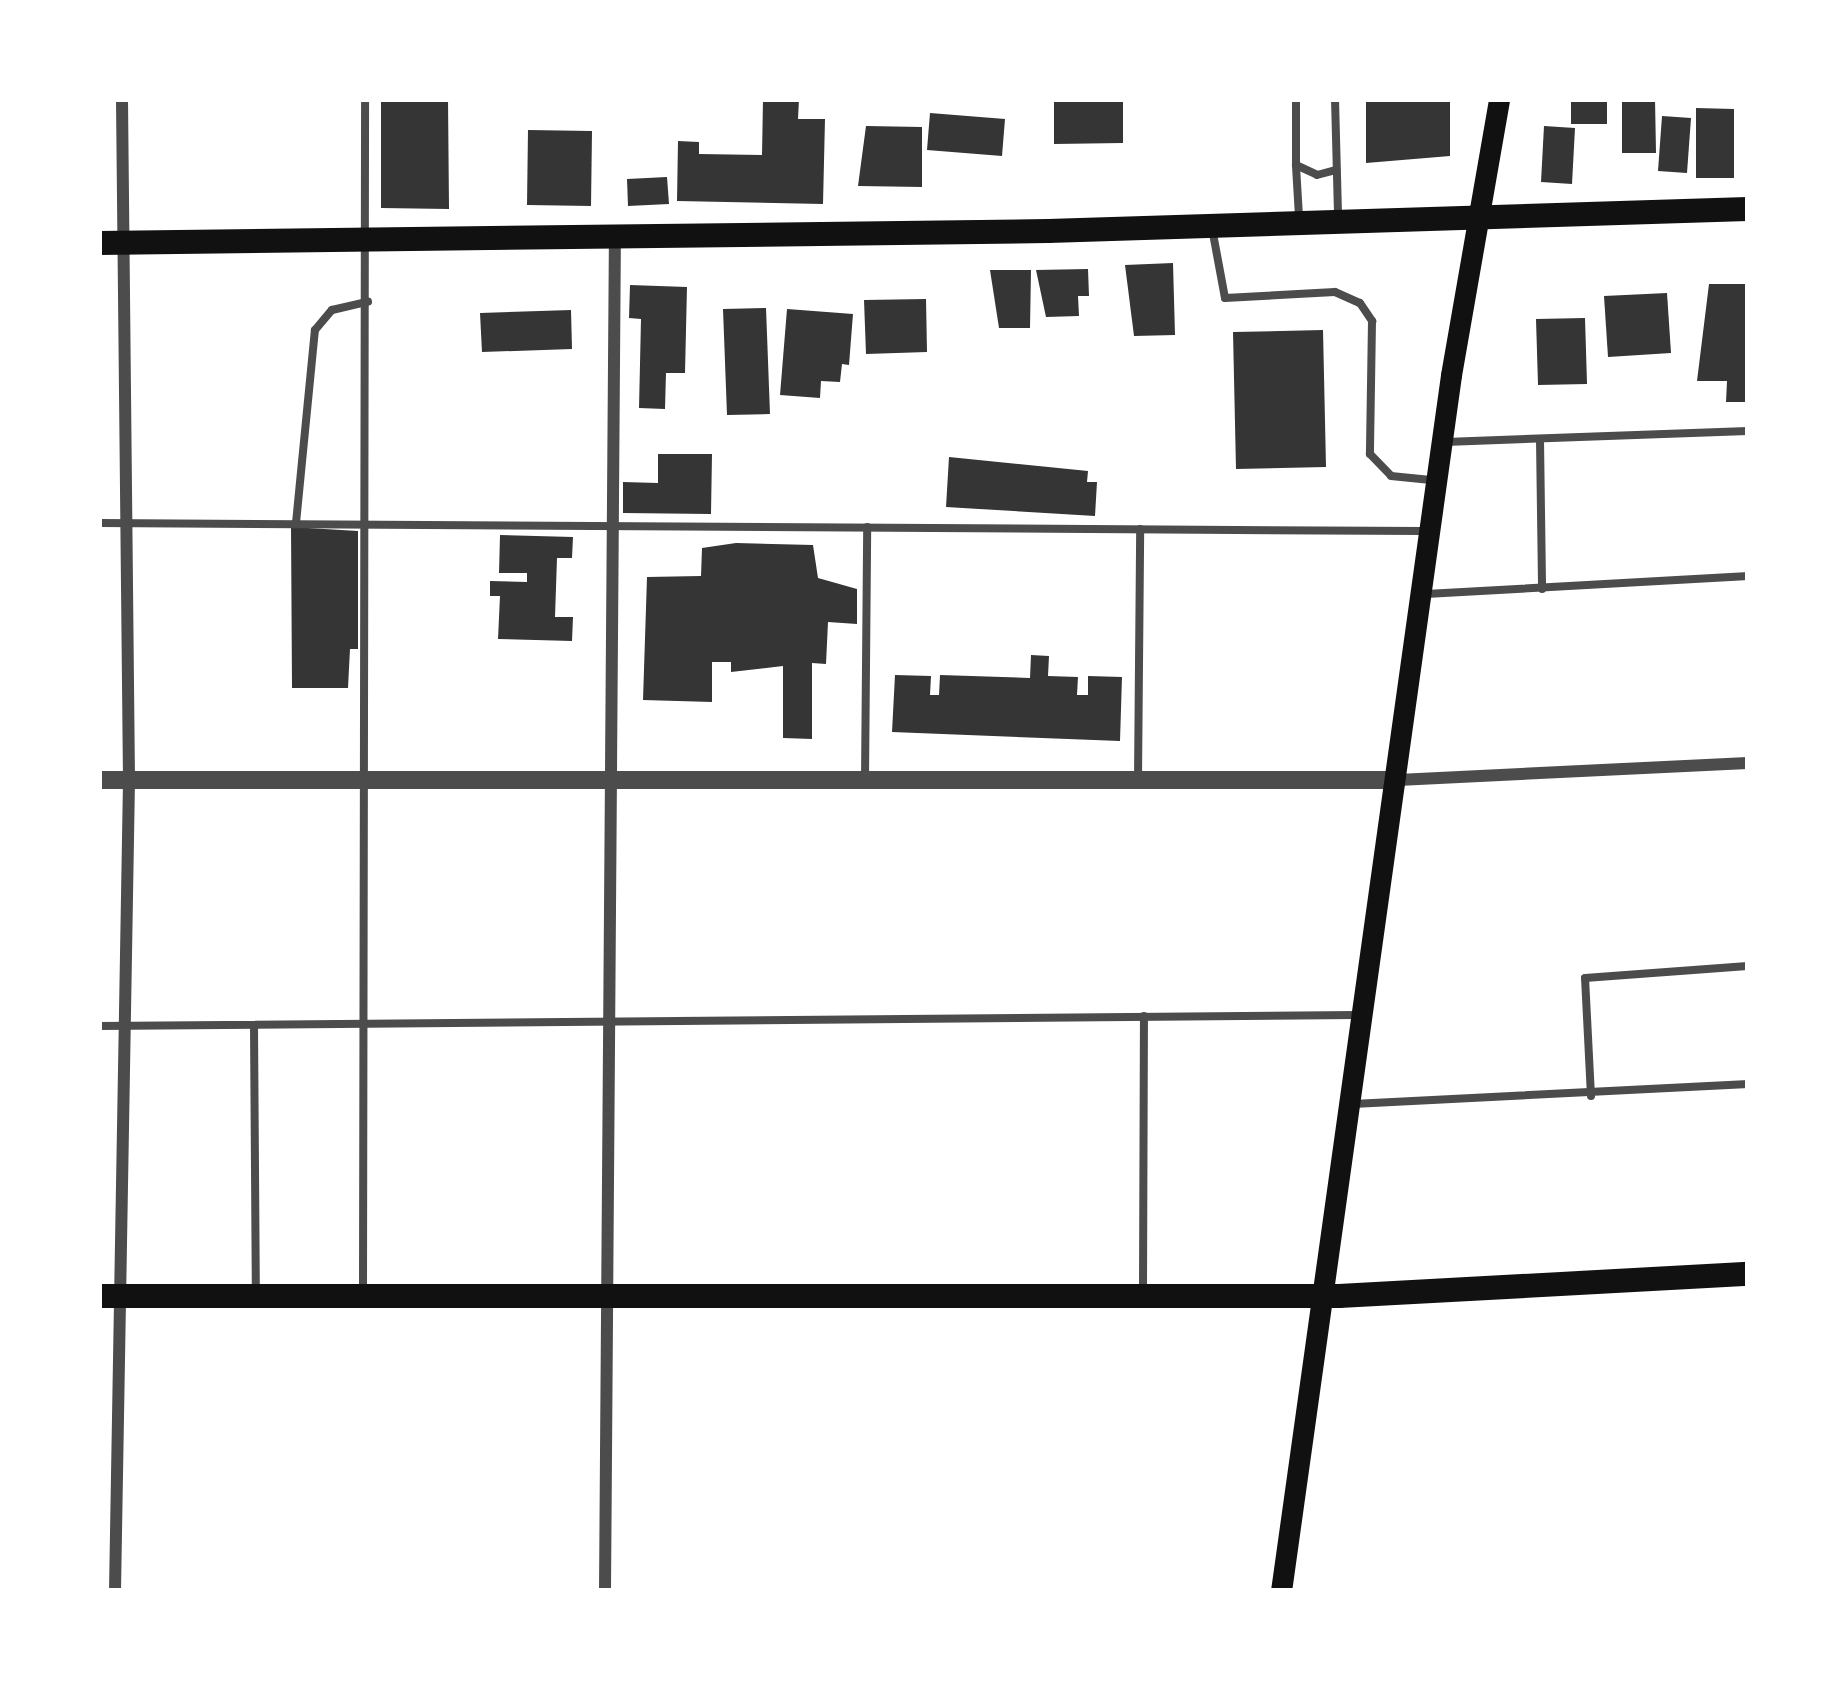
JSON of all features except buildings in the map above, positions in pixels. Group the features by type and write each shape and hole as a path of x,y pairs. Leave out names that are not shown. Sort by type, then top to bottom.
{"highway":[{"path":"109,242 1212,226 1748,209"},
{"path":"109,1295 1323,1296 1748,1274"}],"main road":[{"path":"1281,1591 1444,442 1499,99"}],"street":[{"path":"116,1591 109,1295 129,780 109,242 122,99"},
{"path":"605,1591 615,238"},
{"path":"99,780 1398,780 1748,763"}],"lane":[{"path":"363,1294 359,1029 368,523 365,99"},
{"path":"1296,99 1299,224"},
{"path":"1335,99 1338,223"},
{"path":"1296,165 1317,175 1337,169"},
{"path":"1212,226 1225,298 1335,292 1360,303 1372,321 1370,454 1391,476 1439,481"},
{"path":"296,523 315,330 332,310 368,302"},
{"path":"1444,442 1748,431"},
{"path":"1540,440 1542,590"},
{"path":"99,523 1433,531"},
{"path":"865,781 867,527"},
{"path":"1138,779 1140,529"},
{"path":"1424,594 1748,576"},
{"path":"1591,1096 1585,978 1748,966"},
{"path":"99,1026 359,1029 1364,1015"},
{"path":"1143,1294 1144,1016"},
{"path":"254,1026 256,1292"},
{"path":"1351,1104 1591,1096 1748,1084"}]}
